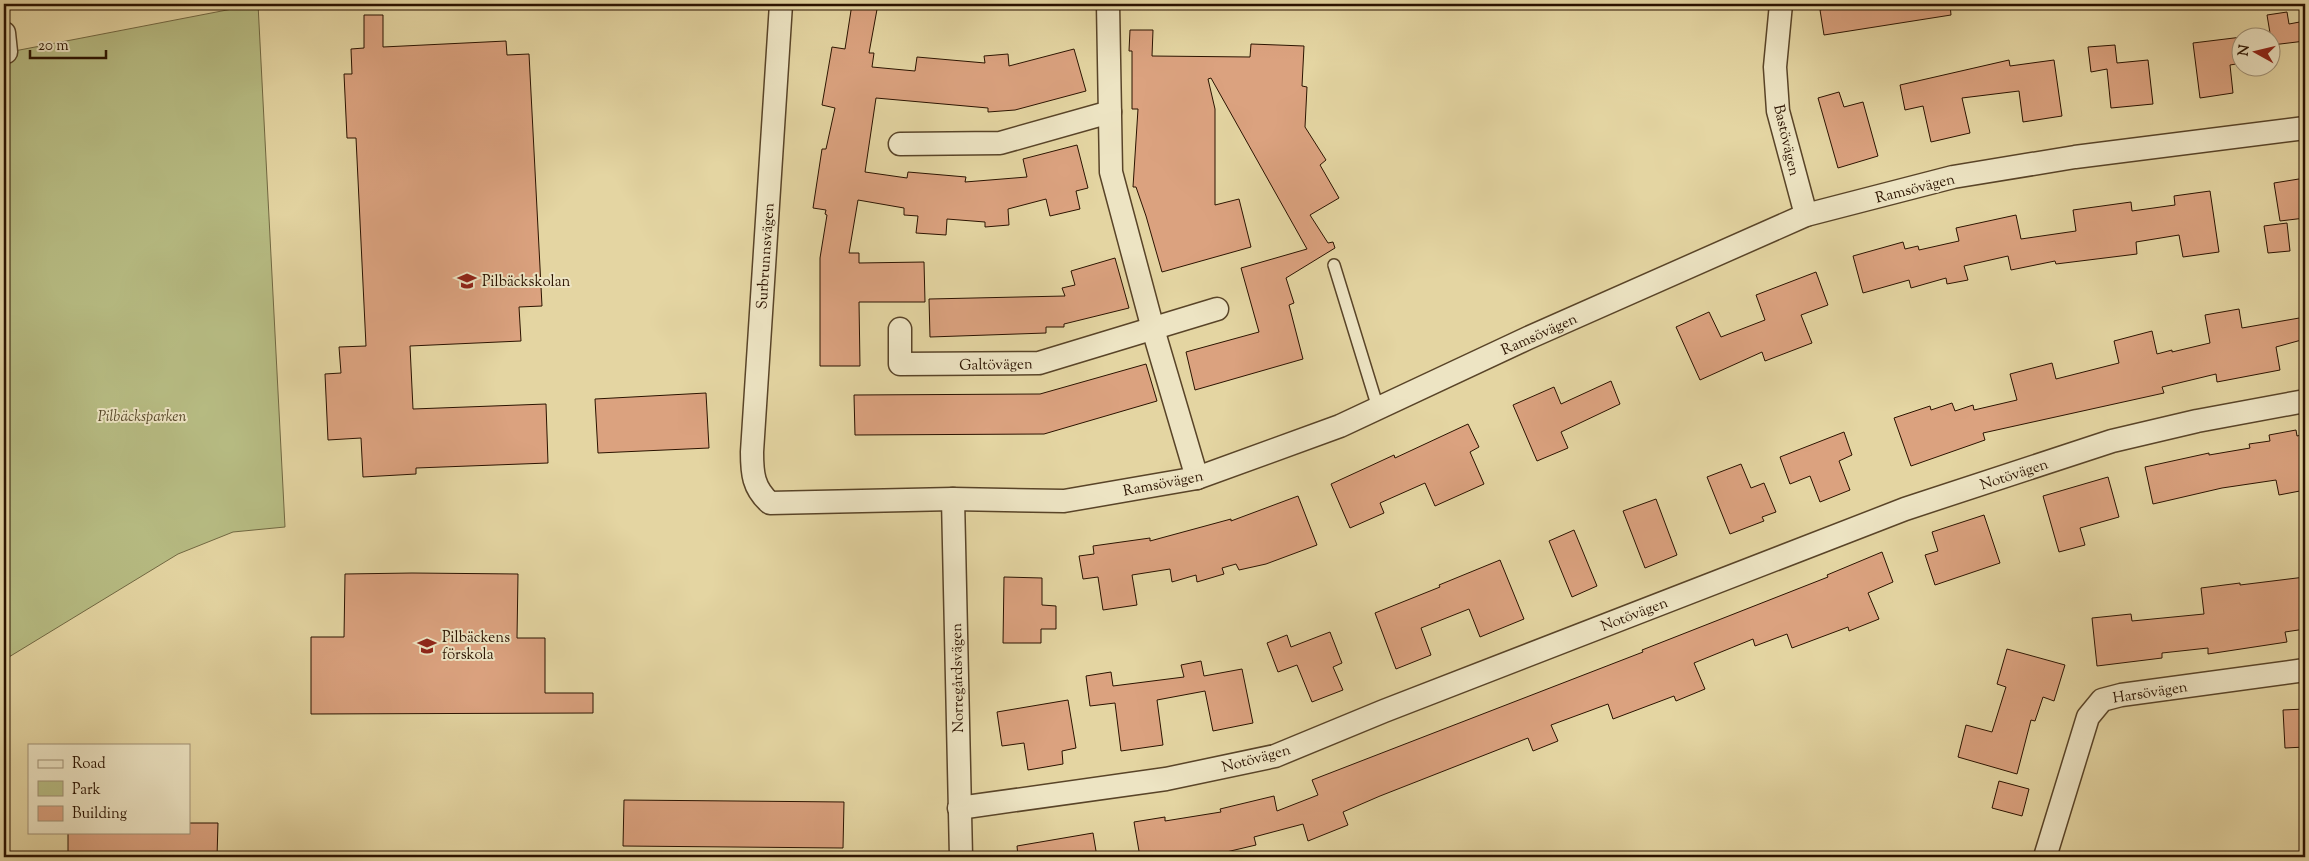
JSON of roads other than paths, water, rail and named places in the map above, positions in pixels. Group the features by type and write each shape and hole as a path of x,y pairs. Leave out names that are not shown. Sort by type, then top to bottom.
{"street":[{"name":"Surbrunnsvägen","path":"770,502 759,494 753,478 752,452 781,4"},
{"path":"1108,4 1111,172 1153,329 1197,478"},
{"name":"Bastövägen","path":"1781,4 1774,66 1778,112 1806,215"},
{"path":"900,144 1000,143 1110,112"},
{"name":"Ramsövägen","path":"770,502 953,499 1064,501 1197,478 1340,426 1528,338 1806,215 1953,177 2074,157 2305,128"},
{"name":"Galtövägen","path":"900,329 900,364 1040,364 1217,309"},
{"name":"Notövägen","path":"959,808 1166,779 1275,756 1393,707 1905,509 2112,441 2197,421 2305,401"},
{"name":"Norregårdsvägen","path":"953,499 959,808 962,857"},
{"name":"Harsövägen","path":"2045,857 2088,717 2102,700 2121,695 2305,670"}],"lane":[{"path":"1334,265 1378,408"}],"place":[{"name":"Pilbäckskolan","path":"467,281"},
{"name":"Pilbäckens förskola","path":"427,646"}],"park label":[{"name":"Pilbäcksparken","path":"142,416"}]}
